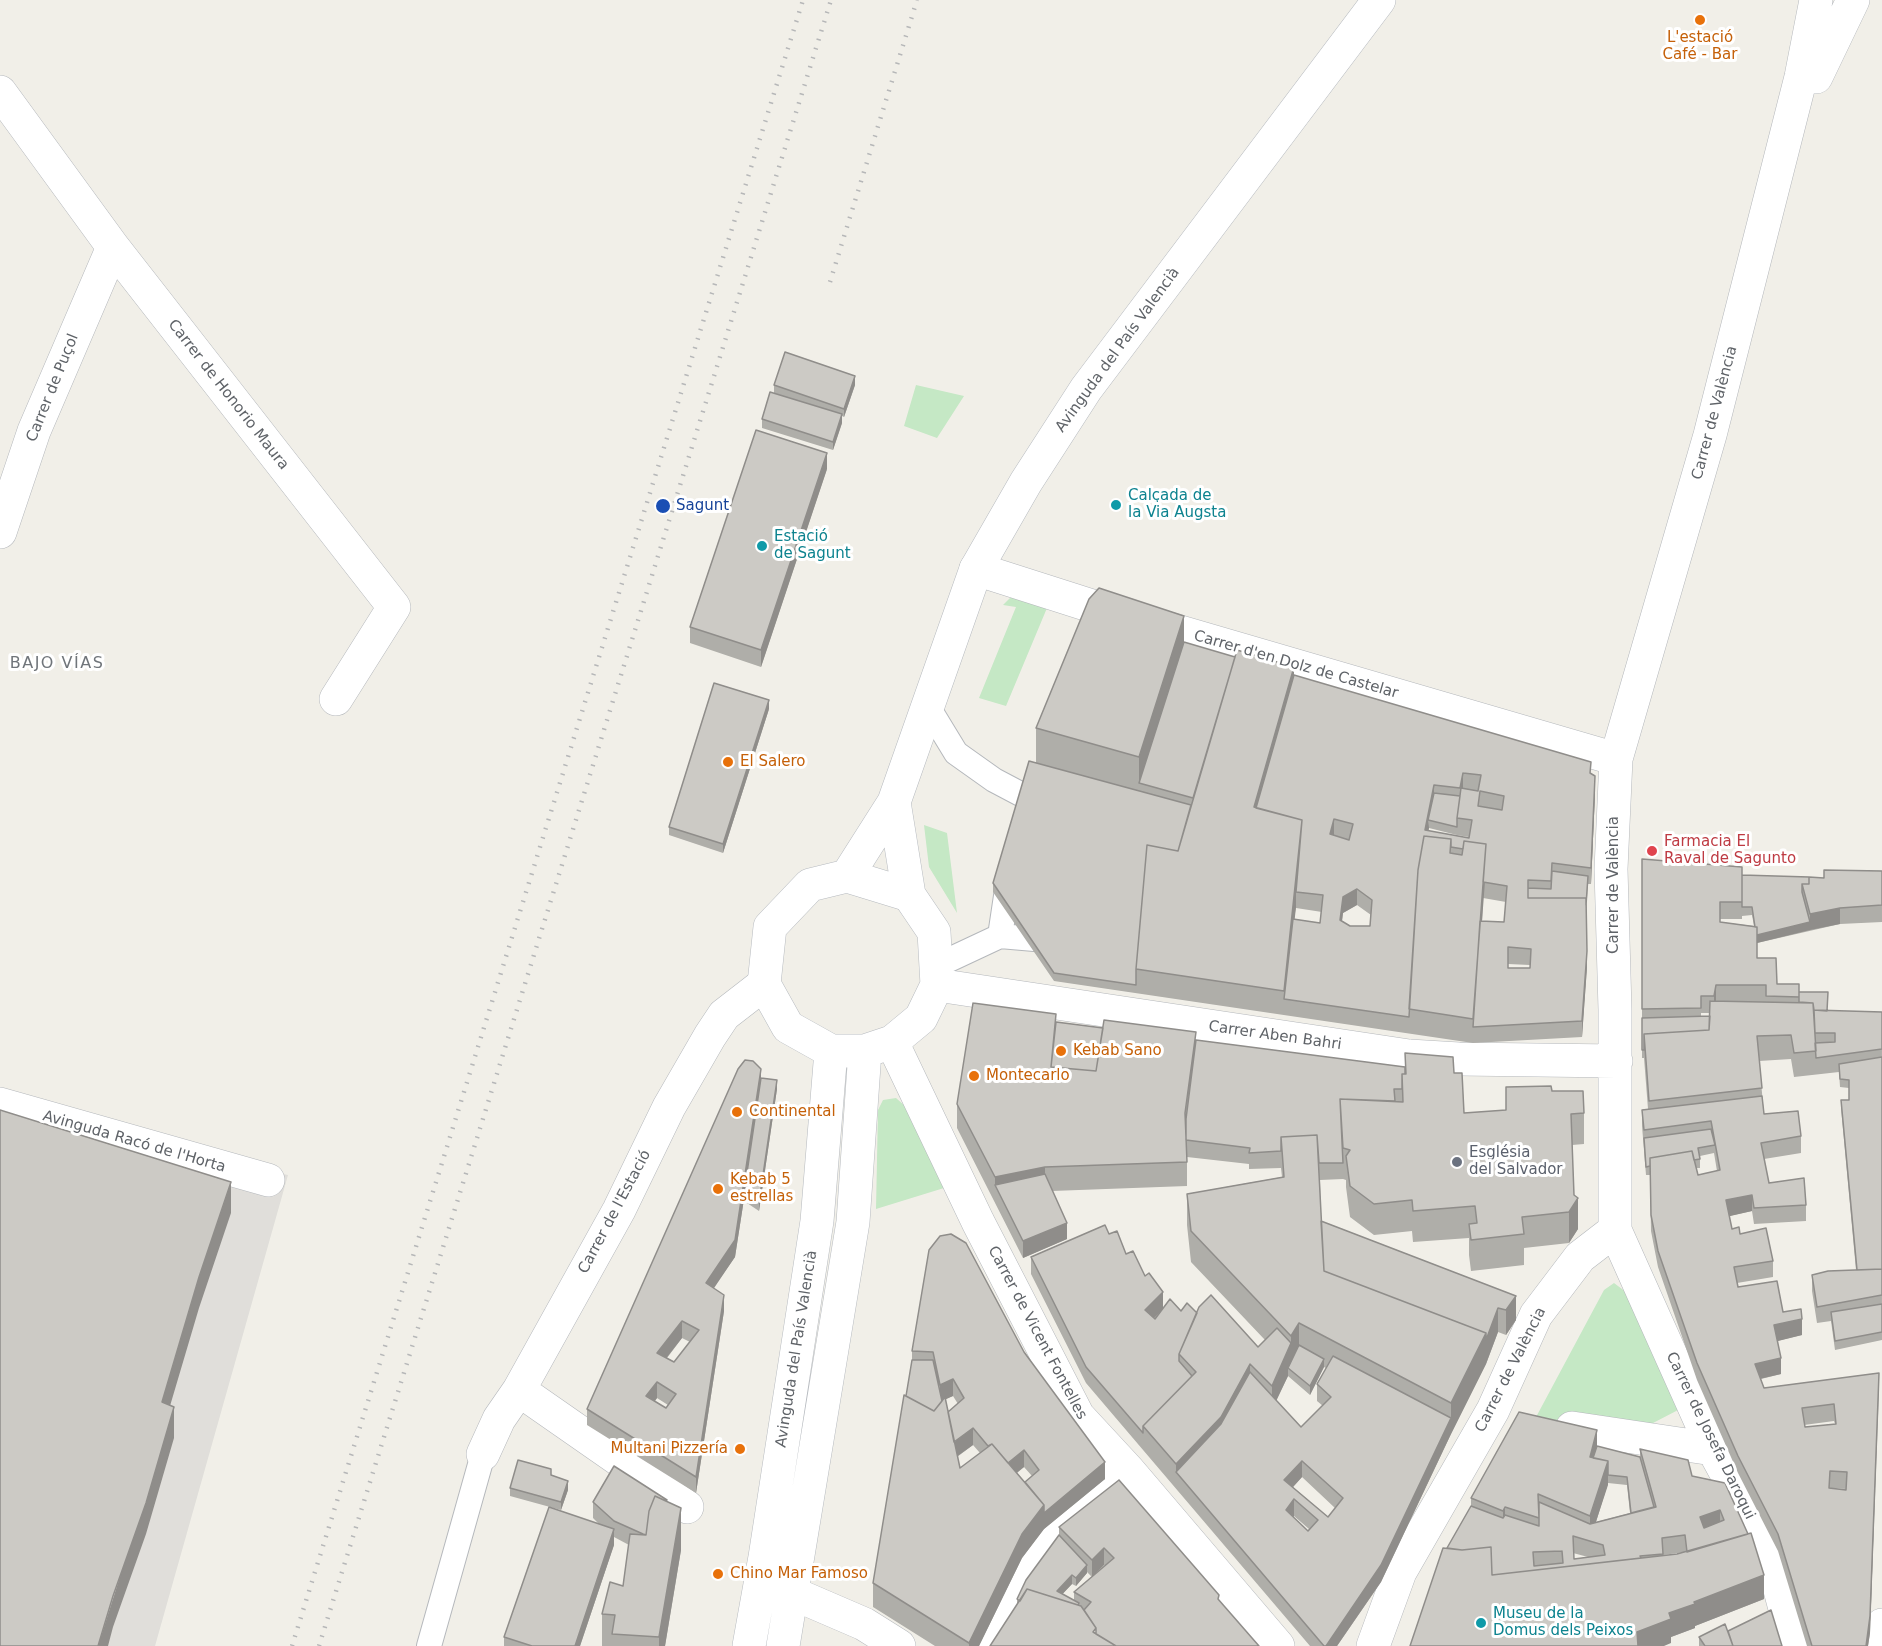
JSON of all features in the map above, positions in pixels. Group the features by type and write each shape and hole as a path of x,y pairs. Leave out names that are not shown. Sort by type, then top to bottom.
{"street":[{"name":"Avinguda del País Valencià","path":"847,876 894,802 976,569 1026,482 1086,389 1380,0"},
{"name":"Carrer de València","path":"1373,1646 1400,1572 1493,1410 1536,1315 1580,1257 1615,1230 1616,1061 1611,869 1616,759 1710,435 1801,77 1815,0"},
{"path":"1801,77 1816,77 1853,0"},
{"name":"Carrer de Honorio Maura","path":"0,92 112,247 394,607 336,699"},
{"name":"Carrer de Puçol","path":"0,532 34,431 112,247"},
{"name":"Carrer d'en Dolz de Castelar","path":"976,569 1106,610 1616,759"},
{"name":"Avinguda del País Valencià","path":"894,802 909,895"},
{"path":"847,876 909,895 934,932 936,975 921,1018 879,1047 831,1051 788,1027 764,984 770,927 810,885 847,876"},
{"name":"Carrer Aben Bahri","path":"936,975 1090,997 1409,1056 1616,1061"},
{"name":"Carrer de l'Estació","path":"483,1454 499,1419 519,1390 619,1210 669,1107 710,1036 724,1015 764,984"},
{"path":"783,1646 853,1222 879,1047"},
{"name":"Carrer de Vicent Fontelles","path":"879,1047 978,1222 1077,1416 1128,1470 1278,1646"},
{"name":"Avinguda del País Valencià","path":"749,1646 817,1221 831,1051"},
{"name":"Avinguda Racó de l'Horta","path":"0,1104 268,1180"},
{"name":"Carrer de Josefa Daroqui","path":"1615,1230 1713,1449 1747,1511 1774,1571 1795,1646"},
{"path":"519,1390 687,1507"},
{"path":"1572,1428 1713,1449"},
{"path":"989,1646 1032,1558 1128,1470"},
{"path":"792,1593 864,1624 898,1646"},
{"path":"1879,1646 1882,1625"}],"lane":[{"path":"927,707 956,753 994,780 1027,811 1068,812 1066,824"},
{"path":"1000,936 1014,856"},
{"path":"936,975 1000,936 1046,940 1052,905"},
{"path":"429,1646 483,1454"}],"shaded area":[{"path":"0,1117 288,1175 155,1646 0,1646"}],"green space":[{"path":"916,385 964,396 937,438 904,426"},
{"path":"1011,597 1047,608 1006,706 979,698 1016,607 1003,605"},
{"path":"924,825 947,833 957,913 929,867"},
{"path":"896,1098 905,1106 944,1188 876,1209 878,1110 883,1100"},
{"path":"1614,1283 1630,1295 1680,1409 1628,1436 1535,1419 1604,1290"}],"building":[{"path":"785,352 855,376 844,409 774,385"},
{"path":"770,392 842,414 833,442 762,419"},
{"name":"Estació de Sagunt","path":"756,430 827,453 761,650 690,627"},
{"path":"1099,588 1184,616 1139,757 1036,728 1089,599"},
{"path":"1184,642 1235,657 1193,798 1139,783"},
{"path":"1237,650 1294,667 1254,807 1302,820 1284,991 1136,969 1147,845 1178,851"},
{"path":"1294,675 1591,762 1590,773 1595,776 1591,868 1552,863 1551,881 1528,880 1528,898 1586,898 1587,951 1582,1021 1473,1027 1480,921 1504,922 1507,886 1483,882 1486,844 1464,841 1463,849 1451,847 1451,839 1424,836 1418,870 1409,1017 1284,999 1293,919 1320,923 1323,895 1296,892 1302,820 1256,808","holes":["1463,773 1481,775 1478,791 1461,788 1457,818 1472,820 1469,838 1425,830 1434,785 1460,788","1480,791 1504,796 1502,810 1478,806","1334,819 1353,824 1349,840 1330,834","1357,889 1372,900 1370,926 1350,926 1340,920 1343,897","1508,947 1531,949 1530,968 1508,968"]},
{"path":"714,683 769,700 723,844 669,827"},
{"path":"1029,761 1191,805 1178,851 1147,845 1136,985 1054,973 993,883"},
{"path":"1434,793 1460,796 1457,827 1428,820"},
{"path":"1424,836 1451,839 1450,853 1462,855 1464,841 1486,844 1473,1019 1409,1009 1418,870"},
{"path":"1642,859 1742,867 1742,902 1720,902 1720,922 1757,927 1757,958 1776,958 1777,984 1799,984 1799,997 1766,996 1766,985 1716,985 1714,996 1701,996 1701,1008 1642,1009"},
{"path":"1824,870 1882,871 1882,905 1840,908 1810,914 1802,884 1809,884 1809,877 1824,878"},
{"path":"1552,871 1588,876 1586,905 1586,898 1528,898 1528,888 1551,889"},
{"path":"1742,875 1809,877 1809,884 1802,884 1802,892 1810,922 1757,935 1752,907 1742,907"},
{"path":"1799,992 1828,992 1827,1011 1814,1010 1813,1003 1799,1002"},
{"path":"1710,1001 1813,1003 1816,1051 1794,1053 1791,1035 1757,1036 1762,1088 1649,1101 1644,1034 1709,1030"},
{"path":"973,1003 1056,1014 1051,1067 1096,1071 1104,1020 1196,1032 1185,1113 1187,1162 1045,1167 995,1177 957,1104"},
{"path":"1814,1010 1882,1012 1882,1049 1816,1058 1815,1043 1835,1042 1835,1033 1815,1033"},
{"path":"1710,1016 1709,1030 1644,1034 1644,1050 1642,1050 1642,1018"},
{"path":"1056,1022 1103,1028 1096,1071 1051,1067"},
{"path":"1196,1040 1405,1067 1405,1074 1402,1074 1402,1089 1394,1089 1395,1101 1340,1099 1343,1163 1319,1163 1317,1135 1281,1137 1281,1151 1249,1153 1250,1148 1186,1140 1186,1119"},
{"name":"Església del Salvador","path":"1405,1053 1453,1057 1454,1073 1462,1073 1464,1113 1506,1110 1506,1087 1551,1086 1552,1091 1583,1091 1584,1113 1571,1114 1574,1195 1578,1198 1569,1212 1522,1217 1524,1234 1471,1240 1469,1224 1477,1223 1475,1206 1413,1211 1412,1200 1374,1204 1350,1186 1346,1156 1350,1150 1343,1148 1340,1099 1403,1102 1402,1074 1406,1074"},
{"path":"1882,1057 1882,1269 1857,1270 1841,1100 1849,1100 1849,1080 1840,1079 1839,1064"},
{"path":"745,1060 753,1061 761,1069 735,1240 706,1283 724,1295 696,1477 587,1409 738,1069","holes":["682,1321 699,1330 674,1362 657,1353","657,1382 676,1394 666,1408 646,1396"]},
{"path":"761,1078 777,1080 759,1202 744,1193"},
{"path":"1762,1096 1764,1114 1798,1111 1801,1136 1761,1143 1769,1183 1804,1178 1806,1205 1754,1208 1752,1195 1726,1200 1732,1229 1739,1227 1740,1234 1766,1228 1773,1261 1734,1267 1738,1287 1777,1281 1783,1312 1801,1309 1802,1319 1774,1325 1781,1358 1755,1364 1764,1388 1879,1373 1870,1616 1866,1646 1812,1646 1778,1534 1738,1456 1697,1363 1658,1251 1651,1215 1650,1158 1692,1151 1698,1175 1720,1170 1711,1121 1644,1130 1642,1110","holes":["1834,1404 1836,1424 1805,1427 1802,1408","1830,1471 1847,1472 1846,1490 1829,1488"]},
{"path":"0,1110 231,1182 199,1277 162,1402 174,1407 146,1503 98,1646 0,1646"},
{"path":"1711,1129 1715,1145 1698,1148 1700,1159 1694,1160 1692,1151 1650,1158 1650,1166 1646,1167 1644,1138"},
{"path":"1317,1135 1324,1271 1486,1333 1451,1403 1299,1323 1291,1336 1191,1231 1187,1194 1284,1177 1281,1137"},
{"path":"1045,1174 1067,1223 1023,1241 995,1185"},
{"path":"1321,1221 1516,1296 1506,1310 1498,1308 1486,1340 1486,1333 1324,1271"},
{"path":"1105,1225 1109,1234 1117,1231 1126,1254 1133,1251 1145,1276 1149,1273 1163,1292 1145,1310 1155,1319 1170,1299 1181,1311 1187,1303 1197,1313 1179,1354 1179,1361 1192,1376 1143,1426 1143,1433 1086,1367 1031,1257"},
{"path":"951,1234 966,1243 1024,1352 1105,1462 1044,1513 1044,1505 1025,1482 1039,1470 1024,1450 1008,1463 992,1444 988,1446 973,1428 954,1442 948,1412 964,1398 953,1379 940,1385 933,1352 912,1351 929,1250 940,1236"},
{"path":"1882,1269 1882,1295 1817,1307 1812,1275 1828,1271"},
{"path":"1211,1295 1258,1347 1277,1328 1291,1343 1272,1386 1250,1364 1221,1417 1176,1464 1143,1426 1196,1372 1179,1354 1199,1307"},
{"path":"1882,1304 1882,1332 1835,1341 1831,1312"},
{"path":"1299,1345 1324,1359 1310,1386 1288,1368"},
{"path":"1333,1356 1451,1418 1381,1565 1326,1646 1176,1472 1221,1424 1250,1372 1301,1427 1331,1397 1317,1384","holes":["1302,1461 1343,1498 1328,1517 1284,1480","1294,1499 1318,1520 1308,1531 1286,1510"]},
{"path":"912,1360 933,1360 942,1401 934,1411 906,1396"},
{"path":"904,1395 934,1411 945,1397 960,1468 992,1444 1044,1505 1022,1534 969,1643 873,1583"},
{"path":"1519,1412 1597,1430 1590,1457 1608,1461 1590,1516 1538,1494 1539,1518 1505,1507 1503,1511 1471,1498"},
{"path":"1597,1446 1640,1457 1654,1507 1631,1513 1627,1477 1608,1475 1608,1461 1593,1458"},
{"path":"1640,1449 1688,1460 1692,1476 1725,1483 1748,1534 1687,1552 1685,1535 1662,1538 1663,1554 1492,1575 1491,1547 1462,1550 1447,1548 1471,1506 1503,1518 1505,1515 1539,1526 1539,1502 1590,1524 1656,1507","holes":["1720,1510 1724,1520 1704,1528 1700,1517","1573,1536 1603,1545 1605,1555 1574,1559","1562,1551 1563,1563 1534,1566 1533,1552"]},
{"path":"518,1460 551,1469 551,1475 568,1481 561,1502 510,1488"},
{"path":"614,1466 667,1500 655,1496 649,1511 646,1535 614,1521 593,1502"},
{"path":"1119,1480 1219,1595 1218,1599 1259,1646 1116,1646 1096,1634 1096,1628 1084,1610 1091,1602 1074,1592 1114,1558 1104,1548 1092,1560 1059,1527"},
{"path":"655,1496 681,1508 659,1637 612,1634 615,1615 602,1614 610,1582 623,1586 630,1534 646,1535 649,1511"},
{"path":"549,1507 614,1529 575,1646 532,1646 504,1637"},
{"path":"1751,1533 1764,1575 1669,1613 1671,1619 1637,1632 1638,1646 1410,1646 1443,1548 1462,1550 1491,1547 1492,1575 1677,1554"},
{"path":"1059,1535 1087,1565 1076,1578 1072,1575 1057,1591 1079,1603 1078,1605 1027,1589 1020,1601 1017,1599 1026,1580"},
{"path":"1027,1589 1081,1606 1096,1628 1093,1632 1116,1646 990,1646"},
{"path":"1771,1610 1782,1646 1733,1646 1728,1631"},
{"path":"1725,1624 1733,1646 1705,1646 1699,1637"}],"railway":[{"path":"292,1646 803,0"},
{"path":"319,1646 831,0"},
{"path":"830,282 917,0"}],"place":[{"name":"L'estació Café - Bar","path":"1700,20"},
{"name":"Calçada de la Via Augsta","path":"1116,505"},
{"name":"Sagunt","path":"663,506"},
{"name":"Estació de Sagunt","path":"762,546"},
{"name":"El Salero","path":"728,762"},
{"name":"Farmacia El Raval de Sagunto","path":"1652,851"},
{"name":"Kebab Sano","path":"1061,1051"},
{"name":"Montecarlo","path":"974,1076"},
{"name":"Continental","path":"737,1112"},
{"name":"Església del Salvador","path":"1457,1162"},
{"name":"Kebab 5 estrellas","path":"718,1189"},
{"name":"Multani Pizzería","path":"740,1449"},
{"name":"Chino Mar Famoso","path":"718,1574"},
{"name":"Museu de la Domus dels Peixos","path":"1481,1623"}],"district":[{"name":"BAJO VÍAS","path":"57,664"}]}
